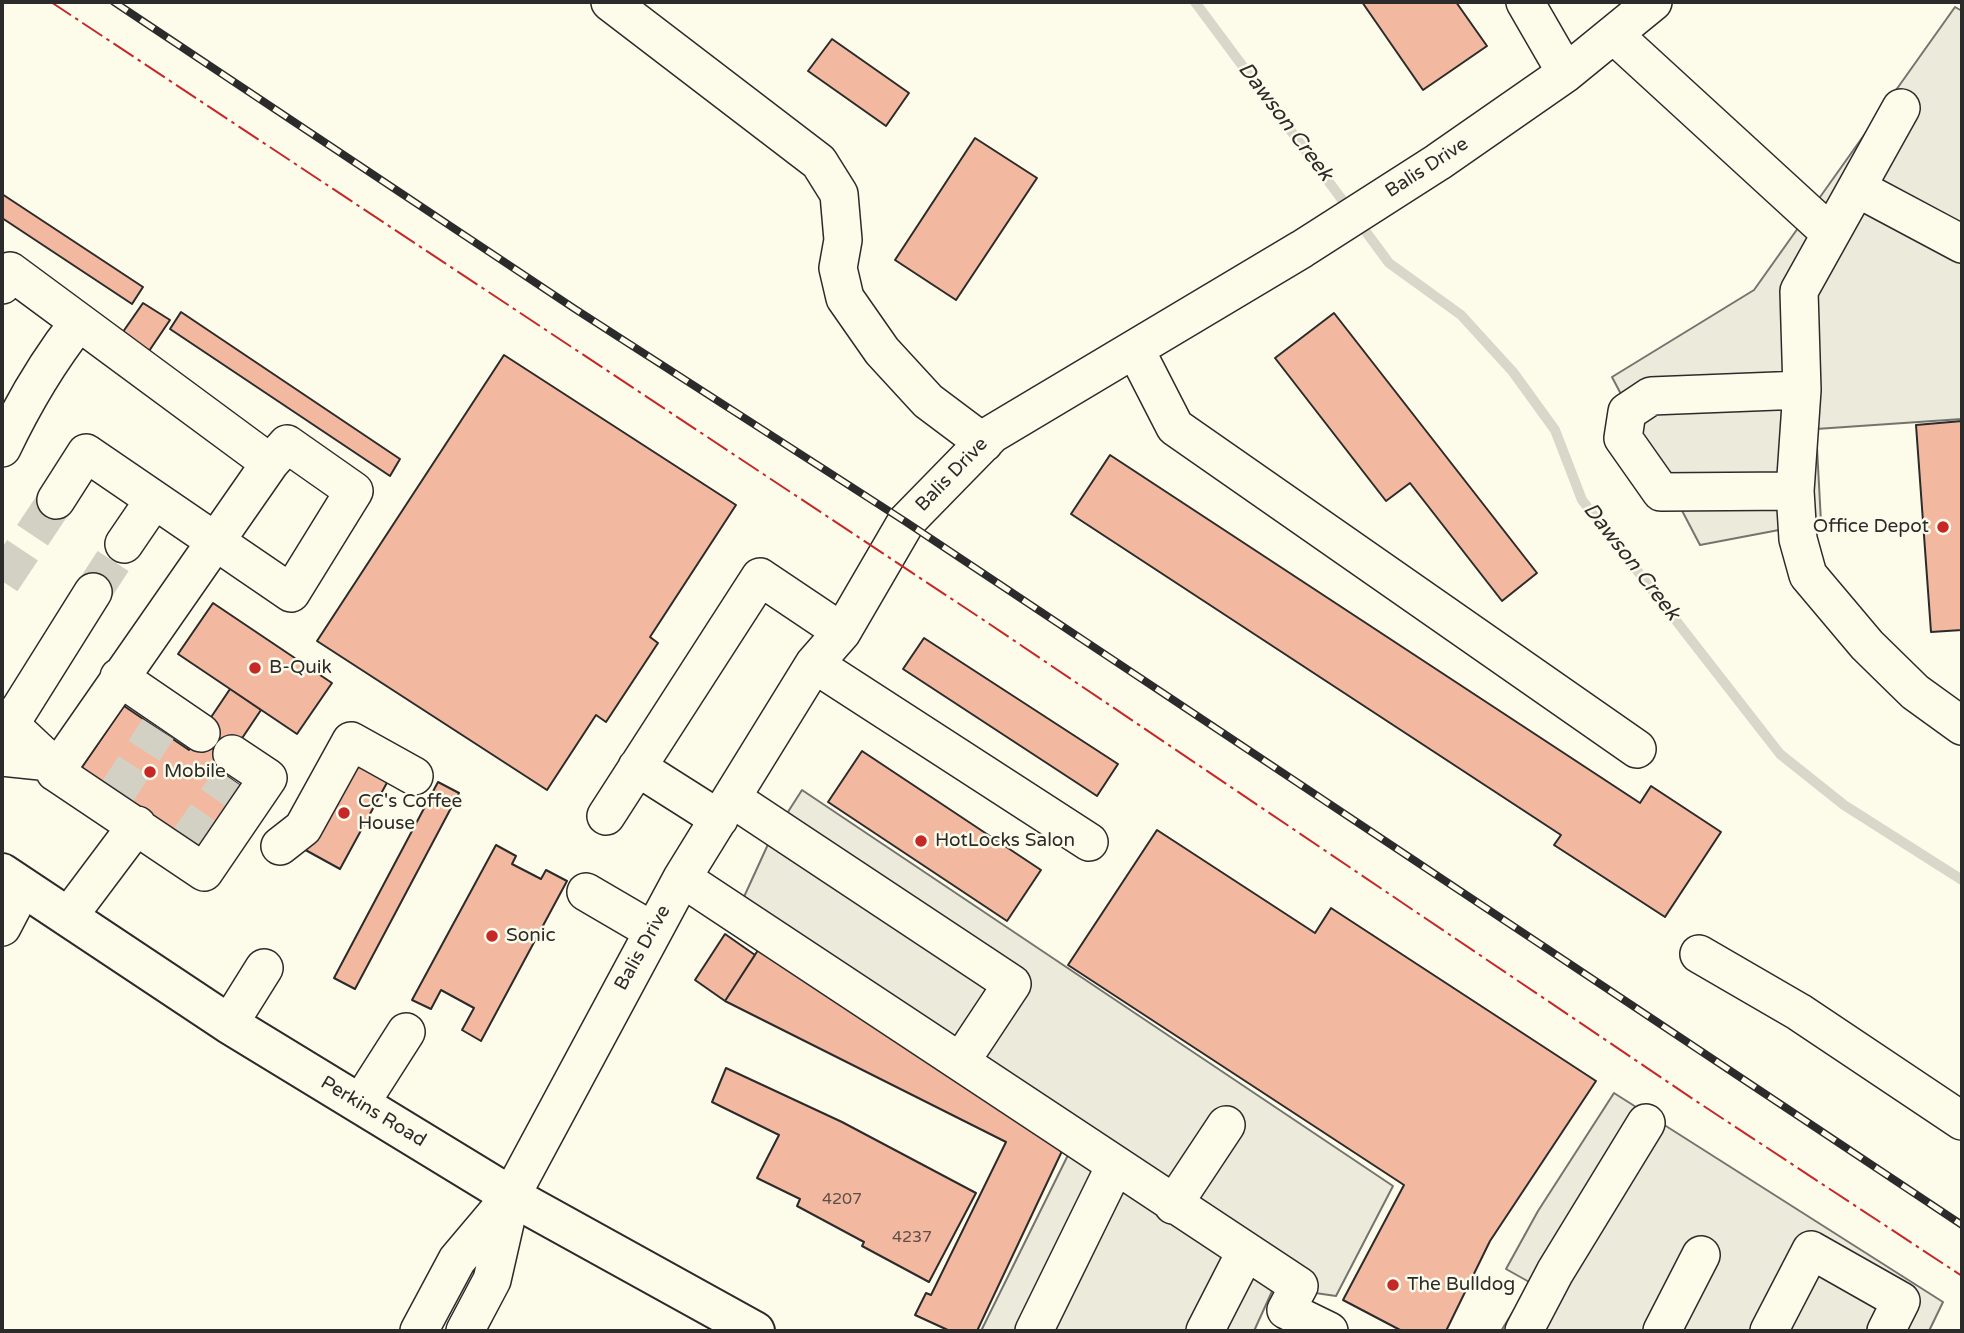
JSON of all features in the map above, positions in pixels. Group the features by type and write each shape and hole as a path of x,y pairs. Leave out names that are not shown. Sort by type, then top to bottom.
{"main road":[{"name":"Perkins Road","path":"12,880 229,1024 511,1196 755,1331"}],"street":[{"path":"610,2 819,162 839,194 844,240 838,268 845,298 883,351 928,401 984,443"},
{"path":"1525,2 1566,73"},
{"name":"Balis Drive","path":"511,1196 651,930 814,664 842,632 906,522 992,434 1302,249 1438,162 1566,73 1653,2"},
{"path":"1614,35 1830,233"},
{"path":"1901,108 1800,291 1802,390 1795,491 1799,548 1808,575 1867,645 1915,692 1962,726"},
{"path":"1857,188 1962,244"},
{"path":"4,274 79,323 270,463"},
{"path":"2,448 19,412 60,347 79,323"},
{"path":"1135,349 1175,427 1637,749"},
{"path":"1795,491 1661,492 1623,438 1627,412 1651,396 1802,390"},
{"path":"52,767 119,677 213,542 270,463 287,444 354,491 291,593 213,542 86,453 56,500"},
{"path":"124,544 154,500"},
{"path":"606,816 760,577 842,632"},
{"path":"93,592 5,732 52,767 181,849 204,872 268,778 236,765"},
{"path":"814,664 1090,842"},
{"path":"119,677 164,721 201,733"},
{"path":"281,846 303,828 351,741 414,776"},
{"path":"637,767 726,809 1012,984 961,1061"},
{"path":"68,917 120,810"},
{"path":"682,878 961,1061 1245,1253 1299,1286 1286,1310 1329,1331"},
{"path":"2,927 12,880"},
{"path":"586,892 651,930"},
{"path":"1699,954 1798,1012 1962,1121"},
{"path":"229,1024 264,968"},
{"path":"360,1104 406,1032"},
{"path":"1524,1331 1555,1272 1646,1123"},
{"path":"1173,1205 1226,1125"},
{"path":"1034,1331 1115,1166"},
{"path":"419,1331 457,1260 511,1196"},
{"path":"465,1331 492,1280 511,1196"},
{"path":"1769,1331 1811,1250 1901,1301 1886,1331"},
{"path":"1205,1331 1245,1253"},
{"path":"1662,1331 1702,1255"}],"shaded area":[{"path":"1955,7 1962,11 1962,419 1816,429 1821,522 1700,545 1612,377 1754,290"},
{"path":"802,790 1393,1186 1336,1296 1274,1287 1254,1331 981,1331 1071,1149 732,923 770,840"},
{"path":"1614,1093 1943,1302 1929,1331 1501,1331 1531,1283 1506,1269 1538,1211"}],"building":[{"path":"1362,2 1456,2 1487,46 1423,90"},
{"path":"832,39 909,93 886,126 808,71"},
{"path":"975,138 1037,178 956,300 895,260"},
{"path":"2,194 143,287 132,304 2,218"},
{"path":"143,303 170,320 145,357 118,339"},
{"path":"181,312 400,459 390,476 170,329"},
{"path":"1334,313 1537,573 1502,601 1410,483 1386,501 1275,358"},
{"path":"504,355 736,505 650,637 658,643 606,722 596,715 547,790 317,641"},
{"name":"Office Depot","path":"1962,421 1962,630 1931,632 1916,425"},
{"path":"1110,455 1640,803 1651,786 1721,832 1665,917 1554,845 1561,835 1071,514"},
{"name":"B-Quik","path":"213,603 332,683 297,734 178,654"},
{"path":"924,638 1118,764 1097,796 903,669"},
{"name":"Mobile","path":"230,689 261,710 220,771 245,789 201,856 78,773 124,706 189,750"},
{"path":"862,751 1041,870 1007,921 828,802"},
{"name":"CC's Coffee House","path":"349,758 389,779 340,869 300,847"},
{"path":"438,782 459,793 355,989 334,978"},
{"path":"1157,830 1315,933 1331,908 1596,1081 1490,1241 1446,1331 1402,1331 1343,1300 1404,1185 1068,965"},
{"name":"Sonic","path":"496,845 516,856 512,864 541,879 546,870 567,881 481,1041 462,1030 474,1008 441,990 431,1009 412,1000"},
{"path":"725,934 755,955 725,1001 695,980"},
{"path":"760,947 1063,1149 977,1331 950,1331 915,1315 926,1293 931,1295 1006,1142 725,1001"},
{"path":"726,1068 842,1122 976,1193 929,1282 862,1246 864,1242 797,1206 800,1199 757,1178 779,1135 712,1102"}],"waterway":[{"name":"Dawson Creek","path":"1195,2 1349,209"},
{"name":"Dawson Creek","path":"1358,221 1389,263 1461,315 1513,372 1555,430 1582,500 1780,754 1844,805 1962,880"}],"tunnel":[{"path":"2,581 56,500"},
{"path":"93,592 124,544"},
{"path":"114,797 158,729"},
{"path":"185,845 231,779"}],"railway":[{"path":"114,2 575,309 906,522 1962,1225"}],"power":[{"path":"51,2 985,621 1696,1101 1962,1276"}],"place":[{"name":"Office Depot","path":"1943,527"},
{"name":"B-Quik","path":"255,668"},
{"name":"Mobile","path":"150,772"},
{"name":"CC's Coffee House","path":"344,813"},
{"name":"HotLocks Salon","path":"921,841"},
{"name":"Sonic","path":"492,936"},
{"name":"The Bulldog","path":"1393,1285"}]}
